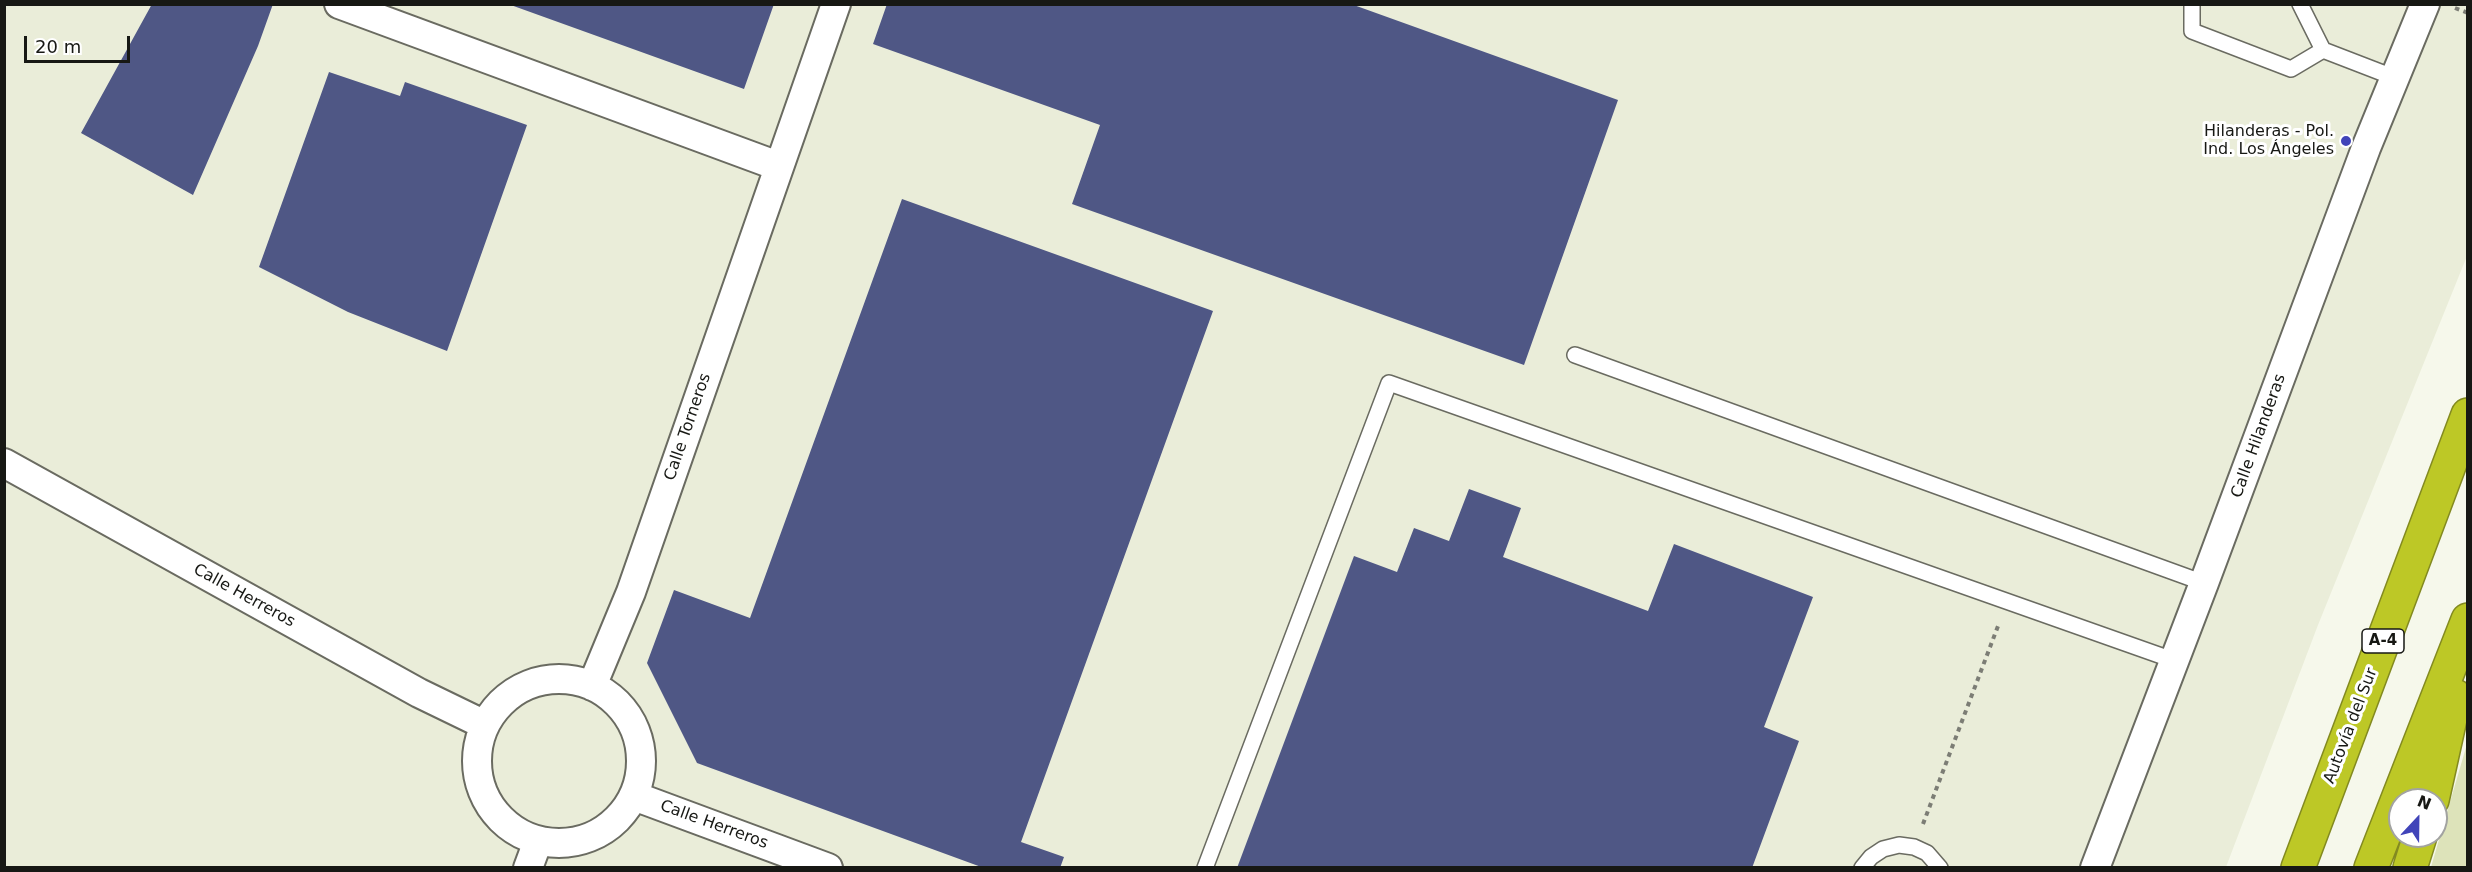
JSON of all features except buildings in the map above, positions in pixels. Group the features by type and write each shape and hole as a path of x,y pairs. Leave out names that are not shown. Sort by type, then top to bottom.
{"highway":[{"name":"Autovía del Sur","path":"2298,867 2468,415"},
{"path":"2371,867 2468,620"},
{"path":"2435,788 2468,636"},
{"path":"2410,867 2416,848"}],"street":[{"path":"339,4 778,166"},
{"name":"Calle Torneros","path":"592,686 631,592 836,4"},
{"name":"Calle Hilanderas","path":"2095,867 2204,583 2393,76 2424,4"},
{"name":"Calle Herreros","path":"4,463 419,693 485,725"},
{"path":"567,679 592,686 614,700 631,721 640,745 641,771 634,796 621,816 604,830 583,840 560,844 537,841 515,831 497,815 484,795 477,772 477,748 485,725 499,704 519,689 542,681 567,679"},
{"name":"Calle Herreros","path":"634,796 828,867"},
{"path":"528,867 537,841"}],"lane":[{"path":"2192,4 2192,31 2291,69 2323,50"},
{"path":"2300,4 2323,50 2393,76"},
{"path":"1575,355 2204,583"},
{"path":"1205,867 1389,382 2174,660"},
{"path":"1863,867 1871,857 1883,849 1899,845 1914,847 1926,853 1940,867"}],"path":[{"path":"1914,847 2008,602"}],"shaded area":[{"path":"5,5 2467,5 2467,256 2318,625 2226,867 5,868"}],"green space":[{"path":"2467,744 2467,867 2431,867 2437,848 2448,848 2448,809"}],"place":[{"name":"Hilanderas - Pol. Ind. Los Ángeles","path":"2346,141"}]}
